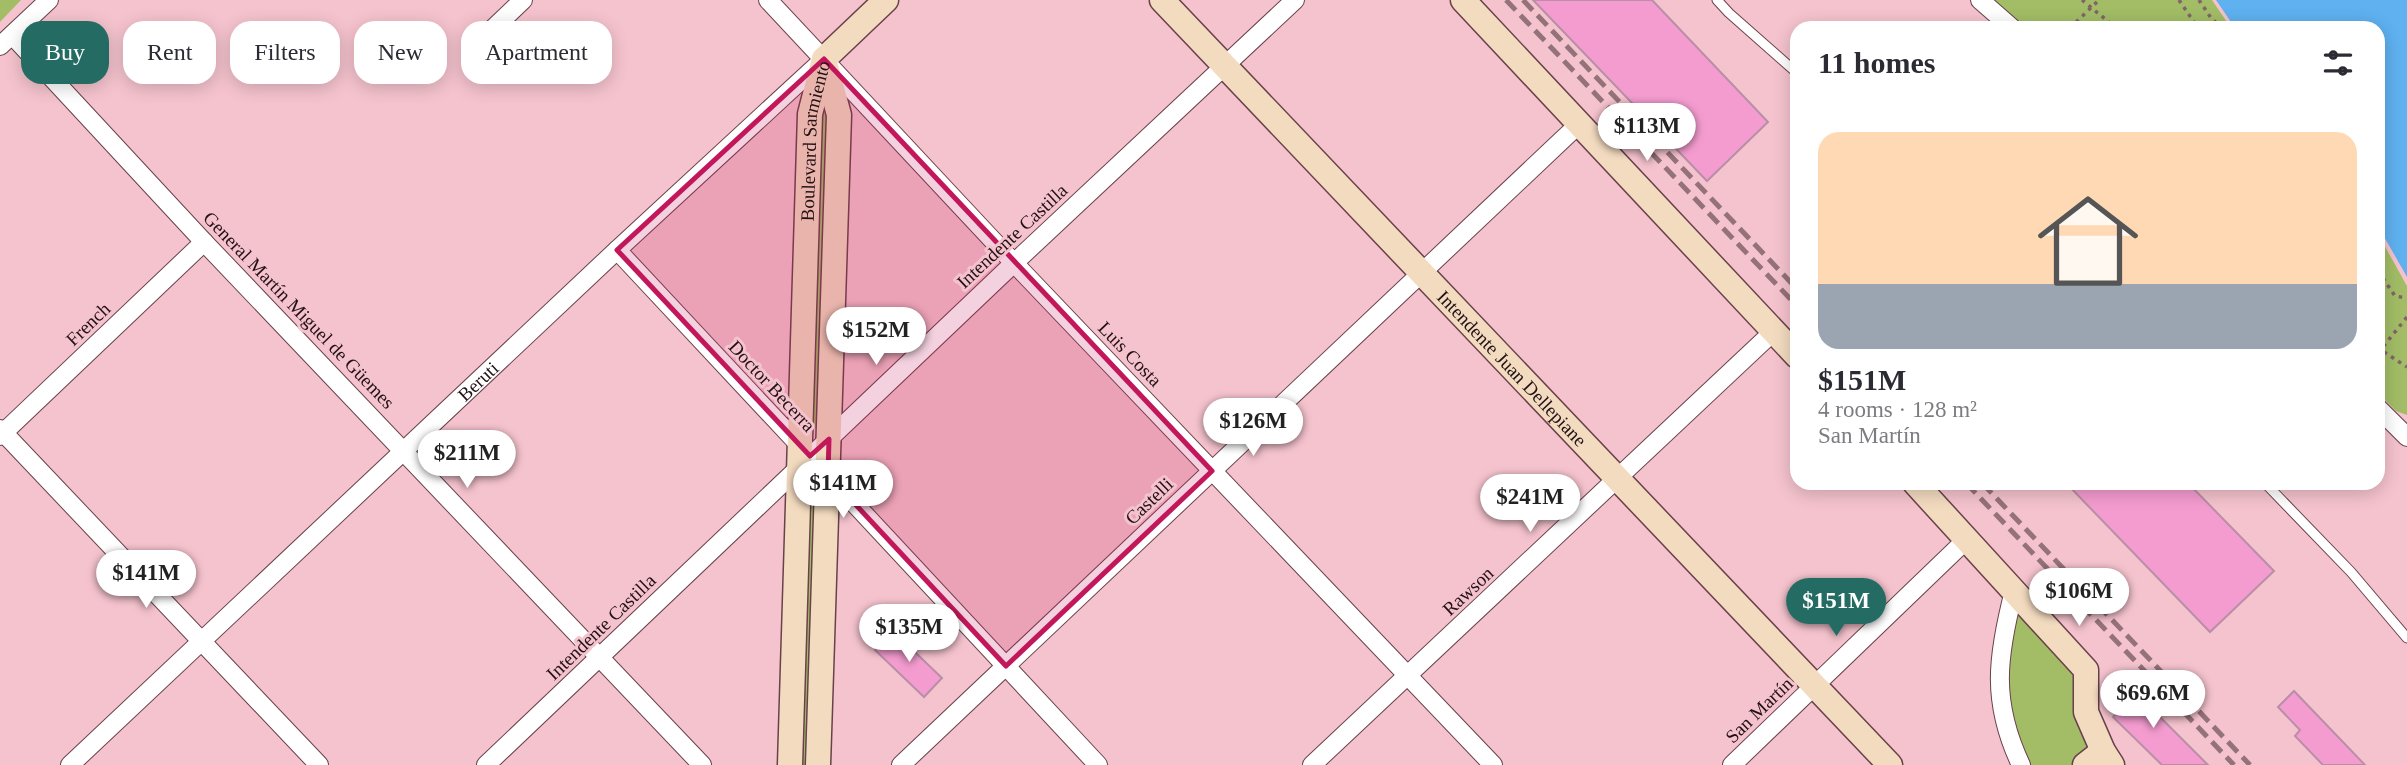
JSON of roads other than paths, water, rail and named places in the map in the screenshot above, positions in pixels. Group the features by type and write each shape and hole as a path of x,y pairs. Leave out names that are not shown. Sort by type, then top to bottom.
{"street":[{"path":"6,41 49,0"},
{"path":"501,21 523,0"},
{"name":"Luis Costa","path":"768,0 1014,263 1493,765"},
{"name":"Beruti","path":"70,765 886,0"},
{"name":"Intendente Juan Dellepiane","path":"1162,0 1890,765"},
{"name":"Intendente Castilla","path":"486,765 803,456 829,439 1294,0"},
{"path":"1462,0 1790,348"},
{"path":"1980,0 2004,21"},
{"name":"General Martín Miguel de Güemes","path":"6,41 204,242 702,765"},
{"name":"Boulevard Sarmiento","path":"818,765 839,116 824,59"},
{"name":"Boulevard Sarmiento","path":"790,765 803,456 810,114 824,59"},
{"name":"Castelli","path":"901,765 1579,124"},
{"name":"French","path":"1,433 204,242"},
{"name":"Doctor Becerra","path":"617,250 803,456 828,475 1098,765"},
{"name":"Rawson","path":"1312,765 1774,331"},
{"path":"2385,415 2407,437"},
{"path":"1,433 319,765"},
{"path":"1922,490 2086,670 2086,712 2100,760"},
{"name":"San Martín","path":"1732,765 1967,539"},
{"path":"2014,591 2003,633 1998,674 2003,720 2021,765"}],"lane":[{"path":"1717,0 1790,67"},
{"path":"2272,490 2351,572 2407,638"}],"water":[{"path":"2216,0 2407,0 2407,277 2385,238 2385,21 2230,21"}],"railway":[{"path":"1506,0 1790,299"},
{"path":"1523,0 1790,282"},
{"path":"1973,490 2234,765"},
{"path":"1989,490 2250,765"}]}
